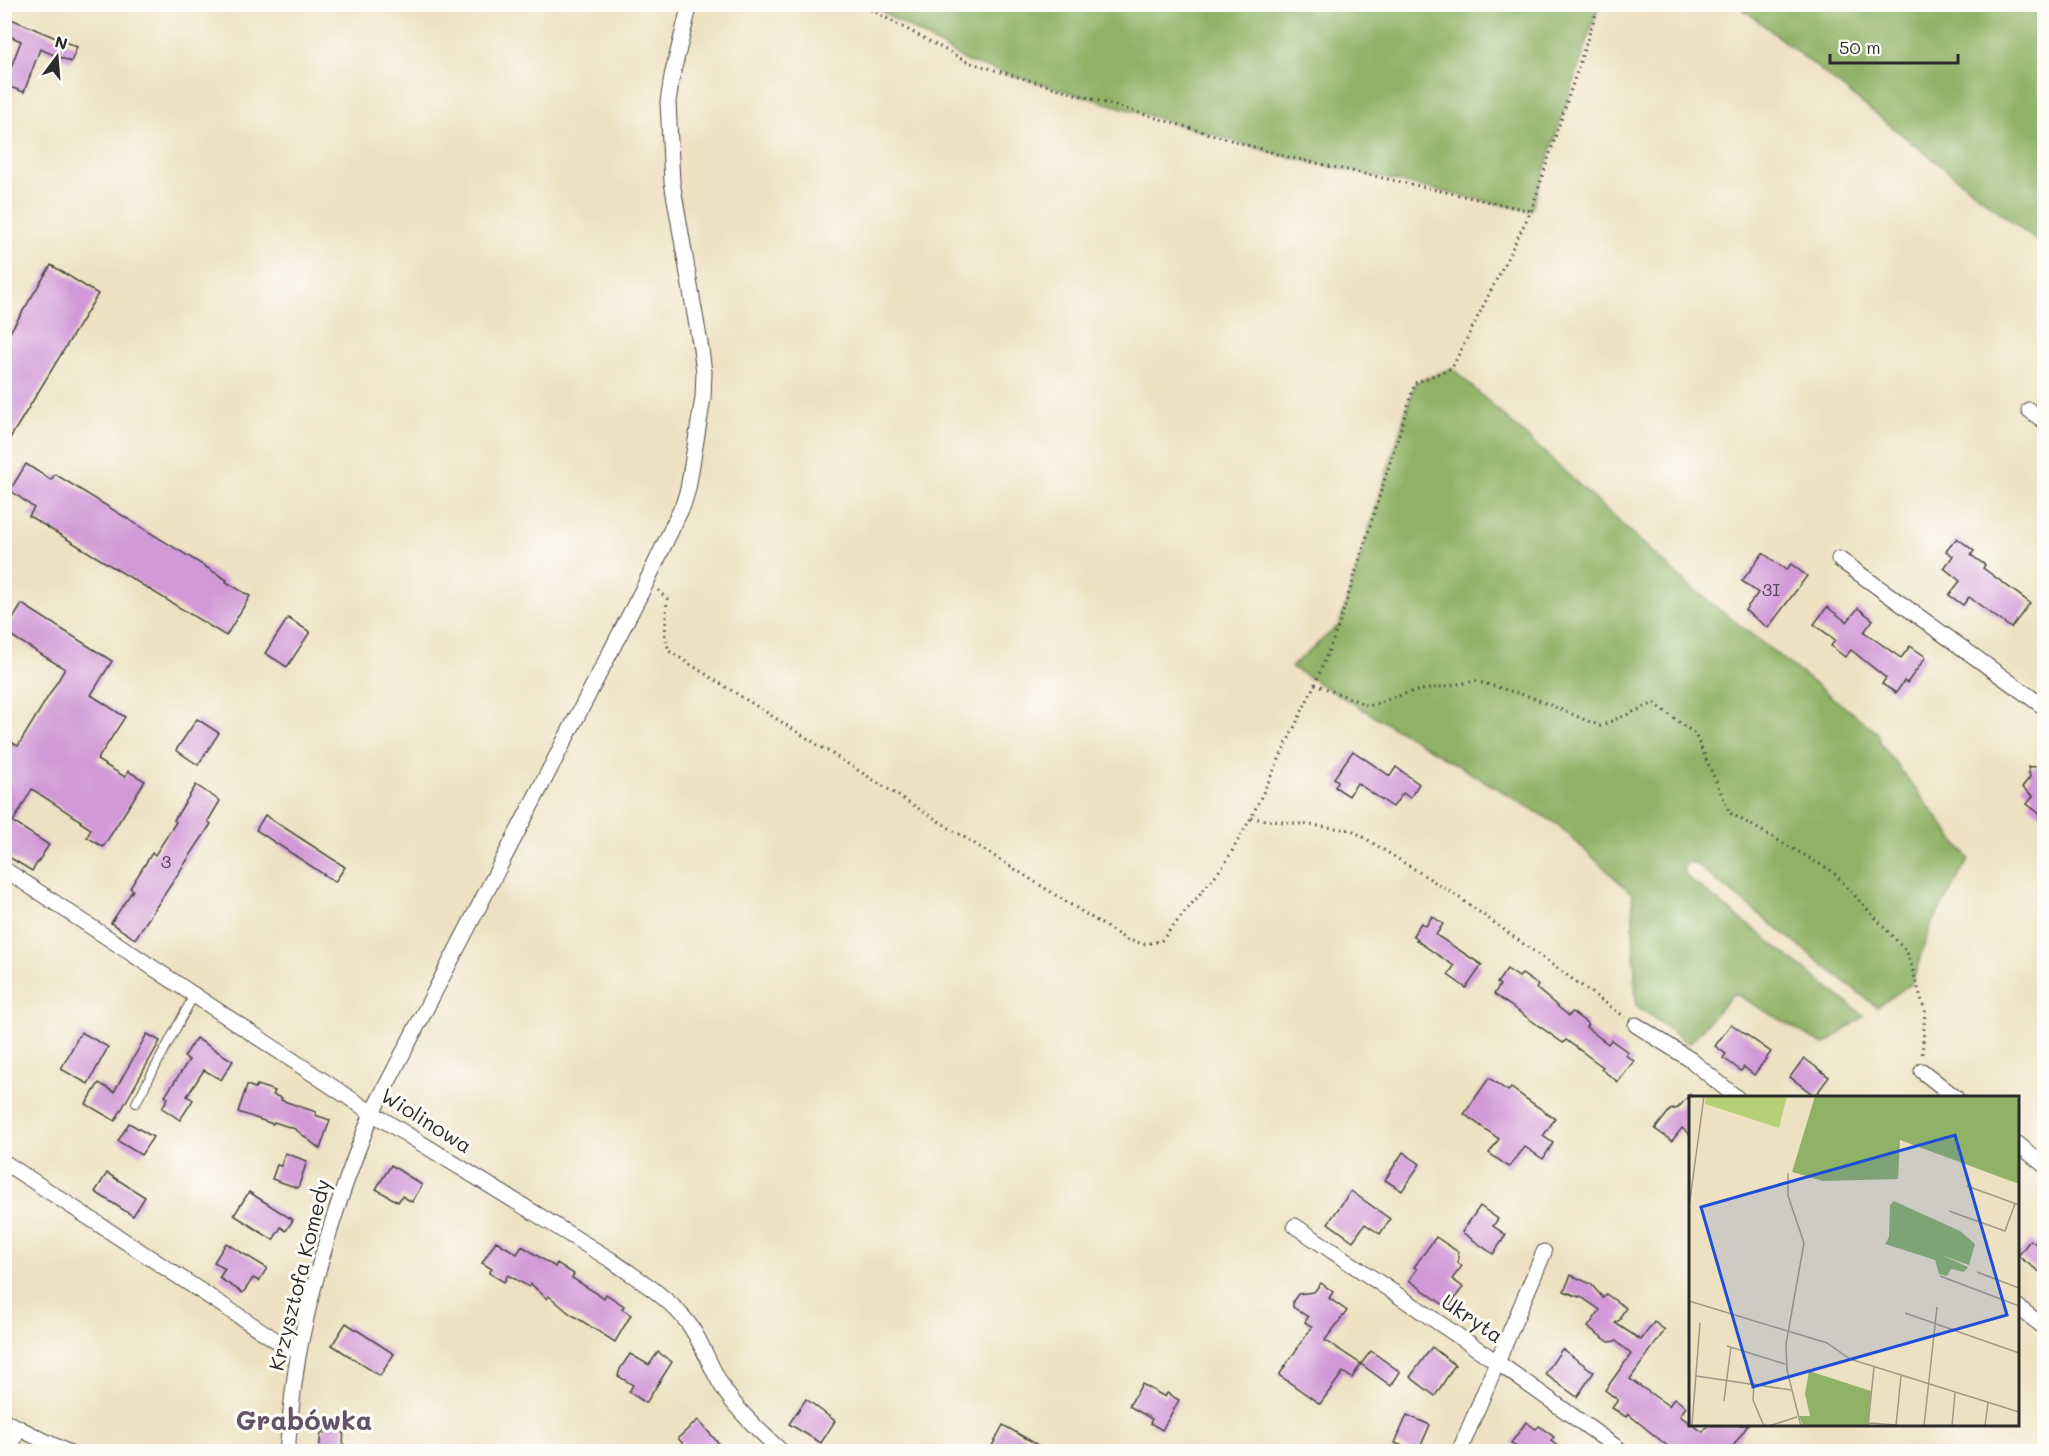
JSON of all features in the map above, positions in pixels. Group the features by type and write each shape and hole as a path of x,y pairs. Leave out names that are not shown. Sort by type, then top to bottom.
{"street":[{"name":"Krzysztofa Komedy","path":"287,1452 299,1351 315,1284 338,1202 372,1113 646,582 683,505 690,478 703,398 704,372 672,182 669,102 672,76 690,4"},
{"path":"2029,410 2044,421"},
{"path":"1839,559 2044,707"},
{"name":"Wiolinowa","path":"4,869 372,1113 611,1260 664,1298 686,1319 724,1391 749,1420 782,1452"},
{"path":"1636,1025 1691,1060 1735,1096"},
{"path":"1922,1071 1953,1096"},
{"path":"2019,1145 2044,1165"},
{"path":"4,1162 274,1339 299,1351"},
{"name":"Ukryta","path":"1295,1226 1497,1362 1623,1452"},
{"path":"1459,1452 1544,1252"},
{"path":"2019,1308 2044,1327"},
{"path":"10,1452 11,1424 67,1452"}],"lane":[{"path":"136,1103 194,995"}],"path":[{"path":"860,4 968,62 1284,156 1531,212"},
{"path":"646,582 662,592 667,599 665,636 669,651 1127,940 1145,944 1161,941 1224,865 1251,818 1315,684 1340,625 1414,383 1452,368 1531,212 1599,4"},
{"path":"1315,684 1369,706 1410,692 1476,681 1531,697 1600,726 1654,703 1695,734 1730,813 1832,871 1906,952 1925,1011 1922,1071"},
{"path":"1251,818 1353,830 1457,896 1636,1025"}],"green space":[{"path":"871,5 1599,5 1531,211 1284,156 968,62"},
{"path":"1738,5 2044,5 2044,247"},
{"path":"1452,368 1688,585 1878,733 1881,744 1969,859 1931,925 1912,983 1877,1007 1695,864 1690,862 1685,865 1683,871 1686,876 1864,1016 1824,1045 1734,993 1689,1044 1636,1005 1632,894 1557,824 1291,667 1339,625 1415,383"}],"building":[{"path":"4,16 77,47 71,62 40,49 24,92 4,85 21,41 4,34"},
{"path":"51,265 98,294 4,448 4,342"},
{"path":"26,464 51,480 55,474 250,596 226,636 29,516 34,508 10,490"},
{"path":"1957,538 1974,551 1971,555 1985,565 1983,568 2030,603 2011,628 1969,597 1963,605 1949,595 1960,581 1944,568 1953,556 1946,551"},
{"path":"1763,553 1786,570 1791,564 1807,576 1768,628 1745,610 1758,593 1742,581"},
{"path":"22,604 112,661 91,695 125,717 97,760 125,777 128,771 145,781 103,847 87,837 91,829 32,789 13,822 49,845 32,871 4,854 4,790 11,779 4,775 4,738 18,746 65,669 5,632"},
{"path":"1827,607 1847,622 1858,608 1873,620 1864,632 1901,658 1910,646 1926,657 1907,683 1904,681 1896,693 1882,684 1886,678 1851,650 1845,657 1831,646 1835,640 1814,624"},
{"path":"288,618 310,632 287,667 265,653"},
{"path":"197,719 219,733 198,765 176,750"},
{"path":"1353,751 1390,776 1396,767 1419,784 1410,798 1403,793 1393,807 1357,783 1349,796 1335,787 1338,781 1334,778"},
{"path":"2044,766 2044,817 2027,804 2033,796 2022,787 2030,777 2028,767"},
{"path":"196,785 220,801 208,821 211,824 135,939 111,923 133,890 130,888 152,853 155,855 176,822 174,820"},
{"path":"265,815 345,867 335,882 256,830"},
{"path":"1432,916 1443,924 1436,935 1482,965 1466,988 1448,975 1454,966 1416,940 1418,939 1413,935 1421,923 1426,926"},
{"path":"1507,969 1519,977 1522,974 1538,985 1536,988 1569,1016 1572,1012 1588,1024 1586,1027 1608,1044 1611,1040 1628,1052 1625,1055 1634,1061 1618,1082 1601,1069 1603,1067 1566,1040 1563,1043 1494,994 1500,985 1497,983"},
{"path":"1731,1024 1771,1052 1754,1075 1744,1067 1741,1071 1723,1058 1726,1054 1715,1046"},
{"path":"81,1032 108,1047 88,1084 61,1069"},
{"path":"147,1034 160,1041 115,1121 86,1104 99,1083 114,1092"},
{"path":"196,1038 233,1061 221,1080 204,1070 187,1096 193,1100 180,1120 162,1108 168,1098 165,1096 189,1060 184,1057"},
{"path":"1804,1058 1829,1077 1815,1096 1790,1077"},
{"path":"1489,1078 1508,1091 1511,1088 1555,1119 1543,1136 1553,1143 1543,1159 1525,1147 1509,1167 1489,1153 1499,1139 1464,1114"},
{"path":"247,1085 255,1088 257,1085 275,1091 273,1095 282,1098 281,1100 316,1112 315,1115 330,1120 320,1149 295,1129 238,1112"},
{"path":"1690,1094 1689,1134 1682,1128 1672,1141 1655,1129 1670,1110 1678,1108"},
{"path":"129,1123 153,1137 141,1155 118,1141"},
{"path":"1403,1152 1420,1164 1402,1191 1385,1180"},
{"path":"285,1153 307,1161 298,1188 272,1179 277,1165 281,1166"},
{"path":"391,1165 422,1185 412,1202 402,1196 398,1202 376,1189"},
{"path":"107,1173 145,1197 133,1216 95,1192"},
{"path":"1351,1191 1390,1219 1380,1234 1365,1224 1353,1241 1328,1223"},
{"path":"249,1192 293,1220 286,1231 281,1227 273,1240 234,1215"},
{"path":"1480,1206 1498,1219 1493,1226 1506,1235 1493,1254 1462,1232"},
{"path":"1436,1237 1458,1252 1458,1263 1462,1266 1452,1279 1463,1287 1448,1308 1409,1280 1417,1269 1414,1267"},
{"path":"2030,1240 2044,1250 2044,1275 2019,1257"},
{"path":"496,1241 517,1254 522,1246 555,1267 557,1263 574,1274 572,1278 604,1298 606,1294 624,1306 622,1309 631,1315 615,1342 569,1313 549,1296 547,1299 531,1284 529,1287 508,1275 504,1282 489,1273 492,1269 482,1263"},
{"path":"226,1243 267,1268 259,1281 253,1278 243,1293 219,1278 225,1269 214,1262"},
{"path":"1571,1275 1591,1284 1603,1298 1606,1294 1626,1308 1621,1319 1615,1323 1641,1340 1654,1322 1665,1330 1630,1379 1669,1406 1674,1398 1686,1407 1680,1416 1689,1422 1689,1426 1694,1426 1703,1432 1707,1426 1747,1426 1729,1452 1675,1452 1628,1414 1626,1417 1612,1408 1618,1400 1605,1390 1631,1354 1616,1341 1609,1342 1588,1327 1600,1310 1580,1296 1564,1291"},
{"path":"1321,1283 1333,1292 1329,1298 1347,1311 1325,1340 1361,1364 1352,1378 1343,1372 1320,1404 1279,1375 1312,1327 1305,1322 1308,1317 1293,1307 1293,1301 1298,1294 1314,1292"},
{"path":"346,1323 394,1354 380,1376 332,1345"},
{"path":"1432,1347 1455,1365 1435,1396 1410,1377"},
{"path":"1562,1349 1594,1372 1577,1397 1545,1374"},
{"path":"1371,1351 1400,1372 1391,1386 1361,1364"},
{"path":"658,1352 672,1362 646,1403 629,1392 633,1385 618,1376 630,1354 649,1365"},
{"path":"1142,1384 1165,1397 1167,1393 1179,1400 1162,1430 1150,1423 1152,1419 1129,1406"},
{"path":"806,1399 835,1421 821,1443 789,1424"},
{"path":"1407,1415 1430,1425 1418,1452 1395,1443"},
{"path":"325,1420 344,1421 343,1452 319,1452"},
{"path":"698,1420 721,1446 714,1452 690,1452 678,1438"},
{"path":"1526,1422 1536,1429 1539,1426 1554,1437 1551,1441 1566,1452 1523,1452 1511,1443"},
{"path":"1003,1425 1050,1452 1001,1452 992,1446"}],"district":[{"name":"Grabówka","path":"304,1421"}]}
